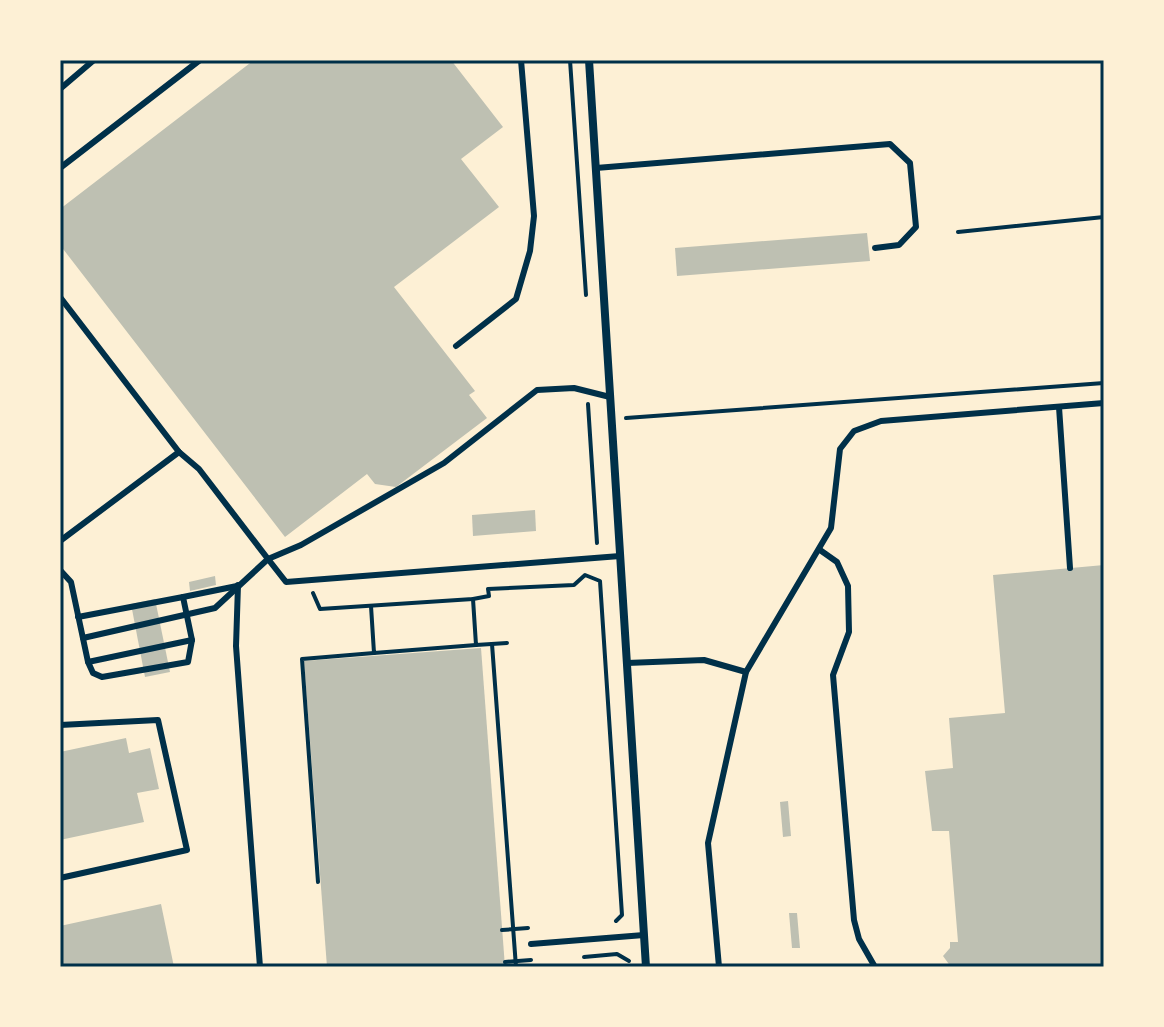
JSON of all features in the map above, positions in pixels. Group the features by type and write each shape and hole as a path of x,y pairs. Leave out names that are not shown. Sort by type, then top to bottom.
{"street":[{"path":"589,60 646,967"}],"lane":[{"path":"60,89 94,60"},
{"path":"60,168 200,60"},
{"path":"456,346 516,299 530,251 534,216 521,60"},
{"path":"596,168 890,144 910,163 916,227 899,245 875,248"},
{"path":"60,297 179,452 199,469 286,582 620,556"},
{"path":"83,638 215,608 268,559 301,545 444,463 537,390 574,388 610,397"},
{"path":"719,967 708,843 746,672 756,649 820,550 833,521 840,449 854,431 881,421 1104,403"},
{"path":"1059,407 1070,568"},
{"path":"60,541 179,452"},
{"path":"820,550 837,562 848,586 849,632 833,675 851,898 859,939 875,967"},
{"path":"60,570 71,582 93,673 113,677 188,662 192,640 183,597"},
{"path":"78,617 238,585"},
{"path":"238,585 236,646 260,967"},
{"path":"88,662 192,640"},
{"path":"627,663 704,660 746,672"},
{"path":"60,725 158,720 187,850 60,878"},
{"path":"531,944 644,935"}],"path":[{"path":"570,60 587,307"},
{"path":"958,232 1104,217"},
{"path":"612,419 1104,383"},
{"path":"588,391 622,915 608,923 610,955"},
{"path":"312,580 320,609 473,599 489,596 488,589 574,585 585,575 600,581"},
{"path":"473,599 476,645"},
{"path":"371,606 374,653"},
{"path":"318,882 302,659 507,643"},
{"path":"492,644 516,964"},
{"path":"573,958 610,955 626,958 630,967"},
{"path":"505,962 516,964 545,960"}],"building":[{"path":"254,60 451,60 503,127 461,159 499,207 394,287 475,391 469,395 487,418 396,487 375,484 367,474 285,537 60,245 60,209"},
{"path":"867,233 870,261 677,276 675,248"},
{"path":"535,510 536,531 473,536 472,515"},
{"path":"1104,565 1104,967 951,967 943,956 950,948 950,942 958,942 949,831 932,831 925,771 953,768 949,718 1005,713 993,575"},
{"path":"215,576 216,585 190,591 189,582"},
{"path":"155,599 170,672 145,677 131,604"},
{"path":"481,648 505,967 327,967 304,661"},
{"path":"126,738 129,753 150,748 159,789 137,793 144,822 60,840 60,752"},
{"path":"788,801 791,836 783,837 780,802"},
{"path":"161,904 174,967 60,967 60,926"},
{"path":"789,913 797,913 800,948 792,948"}]}
